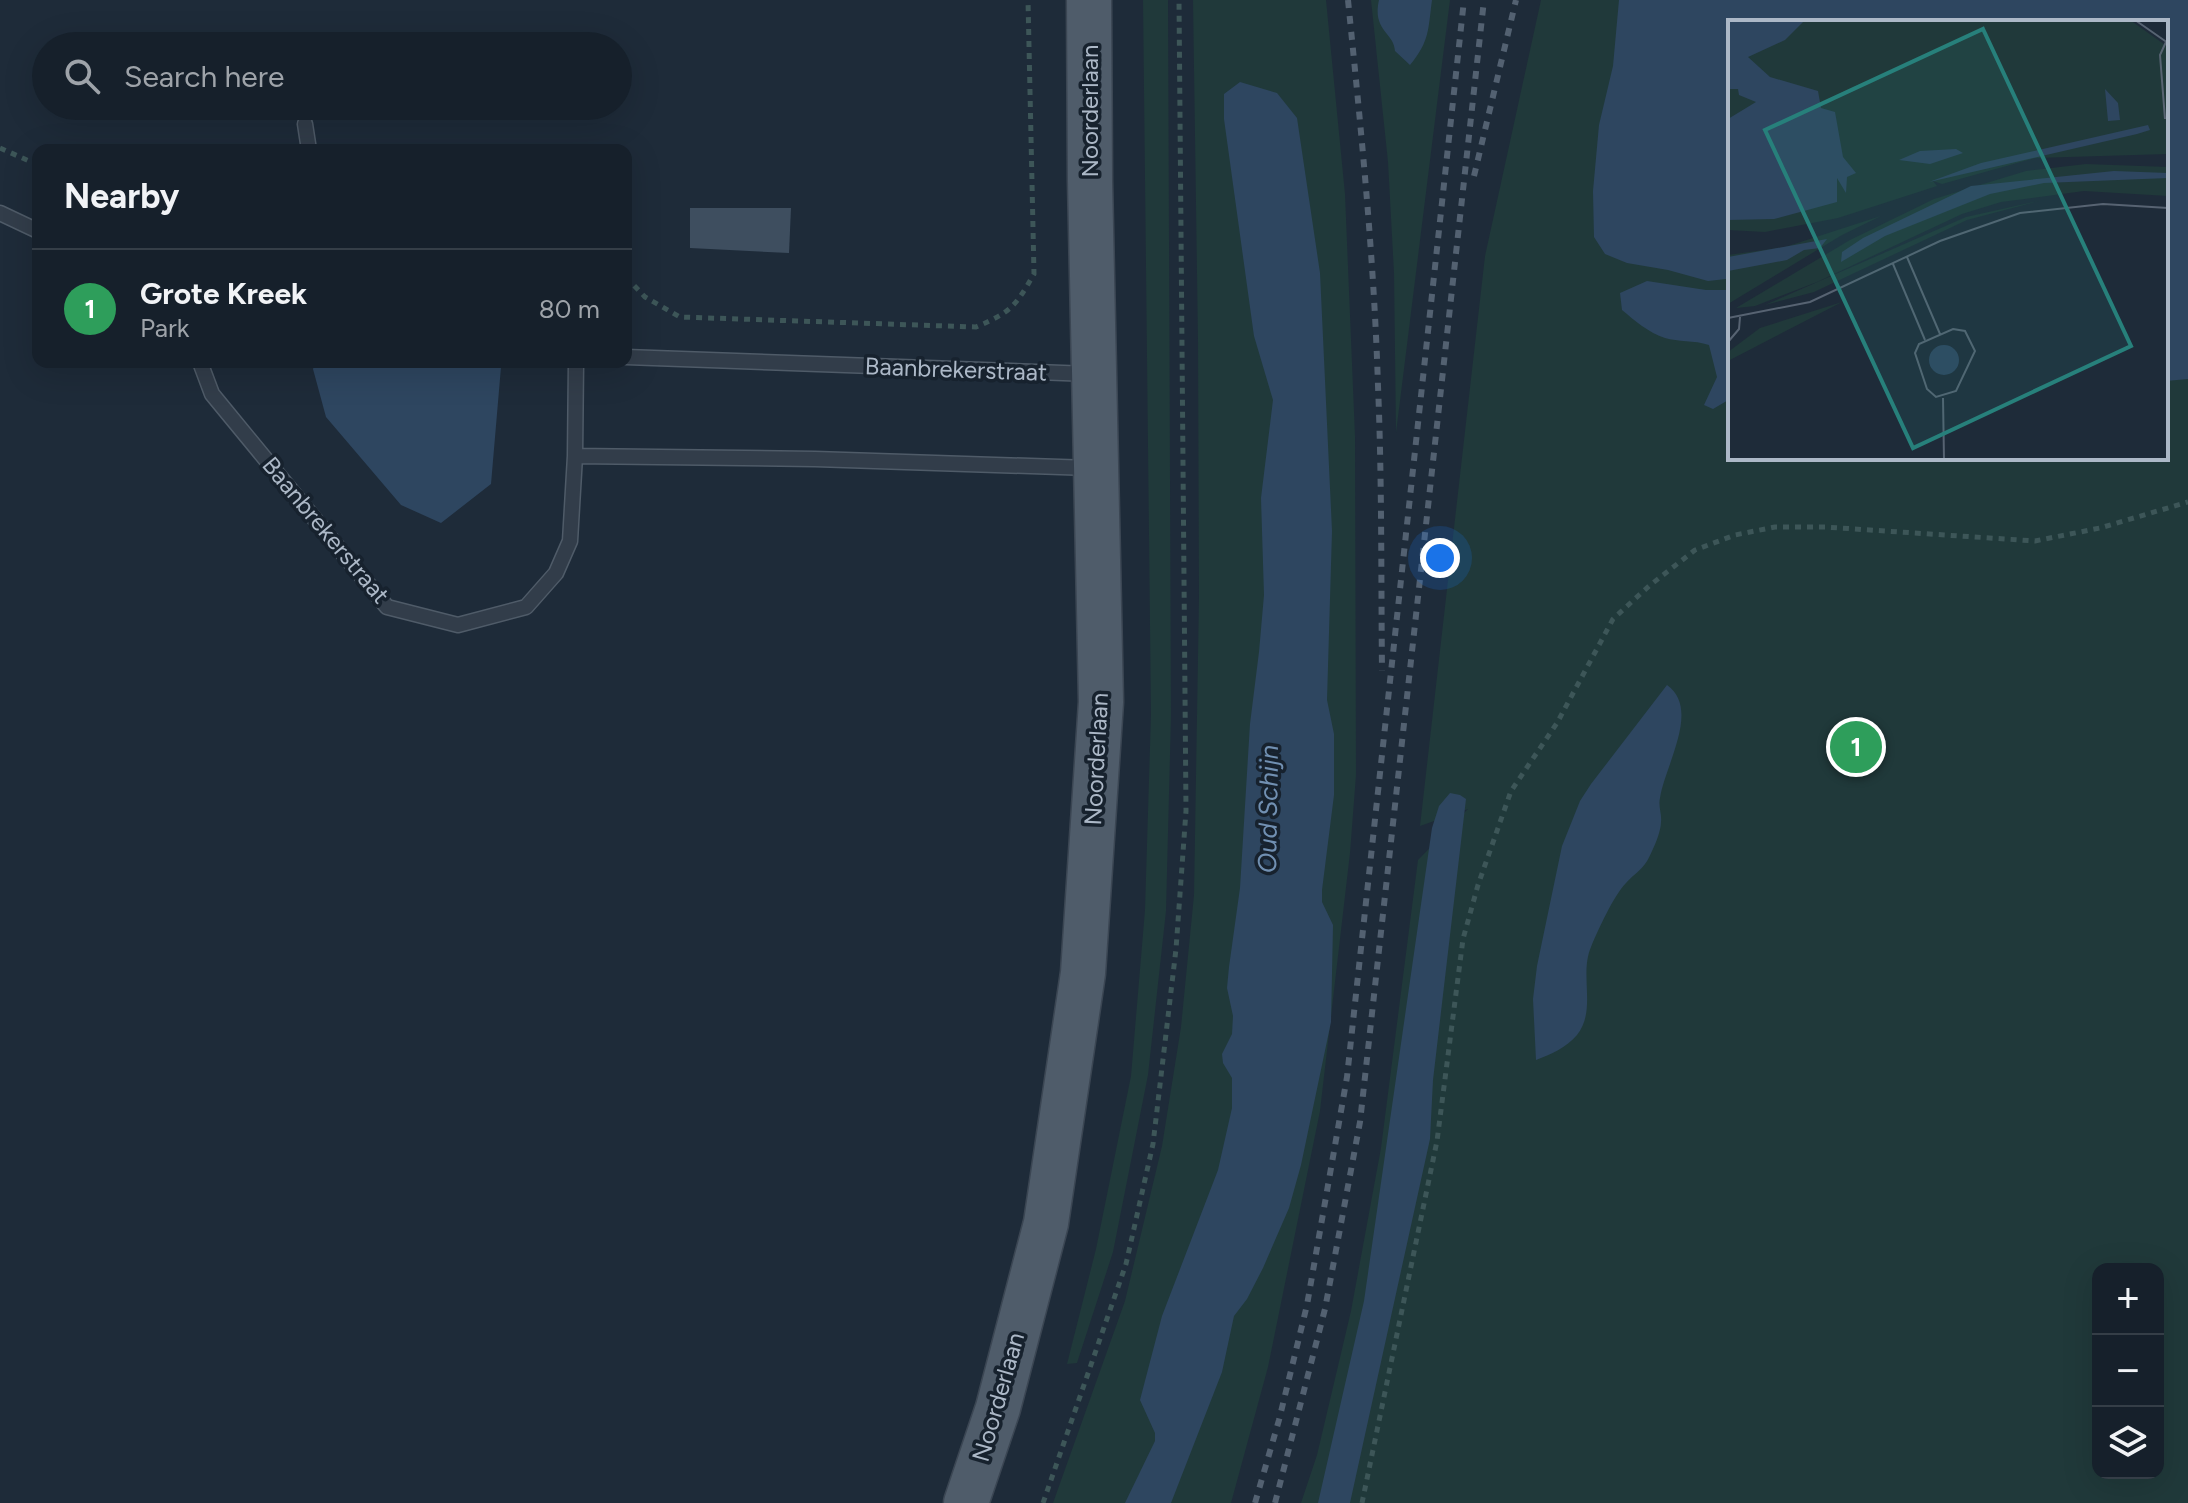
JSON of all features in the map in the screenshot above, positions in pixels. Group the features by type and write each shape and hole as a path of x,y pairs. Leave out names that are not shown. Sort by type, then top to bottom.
{"main road":[{"name":"Noorderlaan","path":"966,1503 998,1408 1046,1223 1083,973 1101,702 1089,0"}],"lane":[{"path":"305,124 308,144"},
{"path":"0,213 32,228"},
{"name":"Baanbrekerstraat","path":"632,357 1095,375"},
{"name":"Baanbrekerstraat","path":"202,368 212,394 387,607 458,625 526,607 556,573 570,541 576,368"},
{"path":"575,456 815,459 1096,468"}],"path":[{"path":"632,283 645,297 680,317 976,327 1006,314 1034,274 1028,0"},
{"path":"1043,1503 1126,1264 1153,1144 1176,949 1186,811 1179,0"},
{"path":"0,148 32,162"},
{"path":"1362,1503 1437,1141 1463,939 1478,885 1511,791 1557,723 1613,619 1695,550 1735,535 1775,527 1825,527 2035,541 2100,528 2188,502"}],"green space":[{"path":"1143,0 1168,0 1171,716 1166,911 1148,1075 1113,1252 1077,1363 1067,1364 1096,1249 1131,1076 1145,910 1151,714"},
{"path":"1193,0 1326,0 1345,194 1355,436 1356,775 1350,853 1320,1111 1268,1367 1231,1503 1053,1503 1125,1301 1162,1146 1181,1027 1194,895 1199,597"},
{"path":"1371,0 1450,0 1396,433 1394,273 1388,162"},
{"path":"1541,0 2188,0 2188,1503 1301,1503 1317,1455 1351,1311 1381,1148 1418,860 1468,809 1420,826 1485,256"}],"water":[{"path":"1379,0 1432,0 1425,42 1410,65 1395,51 1381,25 1378,18"},
{"path":"1619,0 2188,0 2188,379 2168,381 2168,20 1728,20 1728,283 1726,279 1708,281 1627,263 1605,254 1594,237 1593,191 1599,125 1613,66"},
{"name":"Oud Schijn","path":"1240,82 1277,93 1297,118 1320,273 1332,531 1327,700 1334,734 1334,795 1322,890 1322,902 1333,925 1331,1022 1289,1208 1263,1268 1234,1316 1222,1372 1171,1503 1125,1503 1155,1441 1155,1433 1140,1400 1162,1316 1218,1170 1232,1108 1232,1078 1223,1063 1222,1054 1232,1034 1233,1016 1227,988 1240,888 1250,724 1264,595 1261,498 1273,400 1254,336 1224,119 1224,94"},
{"path":"1647,281 1706,290 1728,290 1728,400 1713,409 1704,405 1717,377 1709,345 1659,336 1622,310 1620,293"},
{"path":"501,368 491,484 441,523 401,505 326,417 313,369"},
{"path":"1667,685 1677,695 1681,723 1660,798 1660,829 1654,848 1646,862 1616,896 1591,947 1583,1025 1568,1044 1536,1060 1533,999 1537,966 1562,846 1580,801 1591,784"},
{"path":"1450,793 1466,799 1433,1080 1430,1139 1350,1503 1318,1503 1364,1301 1432,828 1439,806"}],"building":[{"path":"690,208 791,208 789,253 690,248"}],"railway":[{"path":"1348,0 1376,338 1382,671"},
{"path":"1255,1503 1307,1305 1347,1077 1464,0"},
{"path":"1275,1503 1325,1309 1360,1122 1484,0"},
{"path":"1474,176 1516,0"}],"place":[{"name":"Grote Kreek","path":"1856,747"}]}
